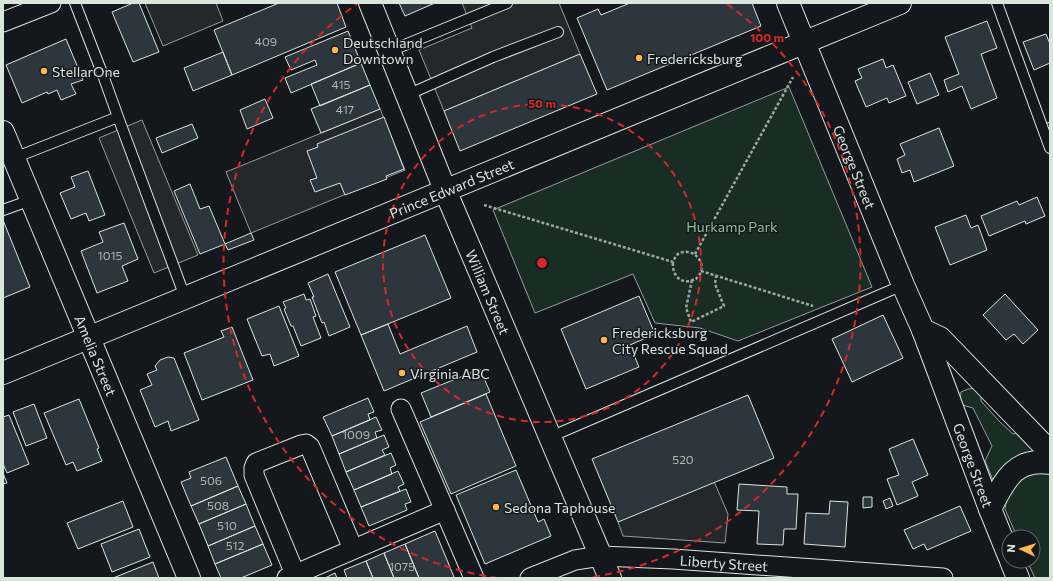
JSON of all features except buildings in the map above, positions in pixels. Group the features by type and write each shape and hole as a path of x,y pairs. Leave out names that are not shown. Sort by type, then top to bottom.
{"street":[{"path":"3,22 51,3"},
{"name":"William Street","path":"370,3 445,190 610,578"},
{"name":"George Street","path":"788,3 903,285 923,330 1001,536"},
{"name":"Prince Edward Street","path":"3,373 900,3"},
{"name":"Amelia Street","path":"3,132 189,578"},
{"path":"923,330 940,338 1050,452"},
{"path":"401,409 474,578"},
{"path":"353,549 310,447 306,444 300,445 256,464 254,468 254,475 291,576 445,510"},
{"path":"990,509 1005,482 1015,470 1028,464 1044,462 1050,463"},
{"name":"Liberty Street","path":"530,578 575,560 601,556 673,559 943,578"}],"lane":[{"path":"75,3 100,65 185,297"},
{"path":"390,51 507,3"},
{"path":"997,3 1050,148"},
{"path":"407,95 493,57 558,32"},
{"path":"14,158 118,117"},
{"path":"3,210 31,200"},
{"path":"550,437 903,285"}],"path":[{"path":"695,254 793,77"},
{"path":"484,205 673,262"},
{"path":"686,251 695,254 701,261 701,271 696,279 685,282 676,277 672,269 673,262 677,254 686,251"},
{"path":"701,271 836,314"},
{"path":"692,280 686,308 691,322 724,306 715,284 716,276"}],"green space":[{"name":"Hurkamp Park","path":"789,87 872,287 738,341 700,328 655,323 633,274 535,313 493,210"},
{"path":"976,388 981,394 981,401 1000,422 1013,434 1021,433 1036,451 993,480 985,461 992,446 973,408 962,405 960,400 961,392"},
{"path":"1050,471 1050,578 1035,578 1031,569 1041,569 1041,529 1014,529 1005,509 1007,496 1025,473"}],"shaded area":[{"path":"145,3 216,3 223,21 163,46"},
{"path":"462,3 559,3 580,54 444,111 419,50 472,28"},
{"path":"380,109 405,170 251,233 226,172"},
{"path":"142,120 198,255 154,273 99,138"},
{"path":"710,472 728,514 725,543 623,536 618,522"}],"place":[{"name":"Deutschland Downtown","path":"335,50"},
{"name":"Fredericksburg","path":"639,58"},
{"name":"StellarOne","path":"44,71"},
{"name":"Fredericksburg City Rescue Squad","path":"604,340"},
{"name":"Virginia ABC","path":"402,373"},
{"name":"Sedona Taphouse","path":"496,507"}]}
